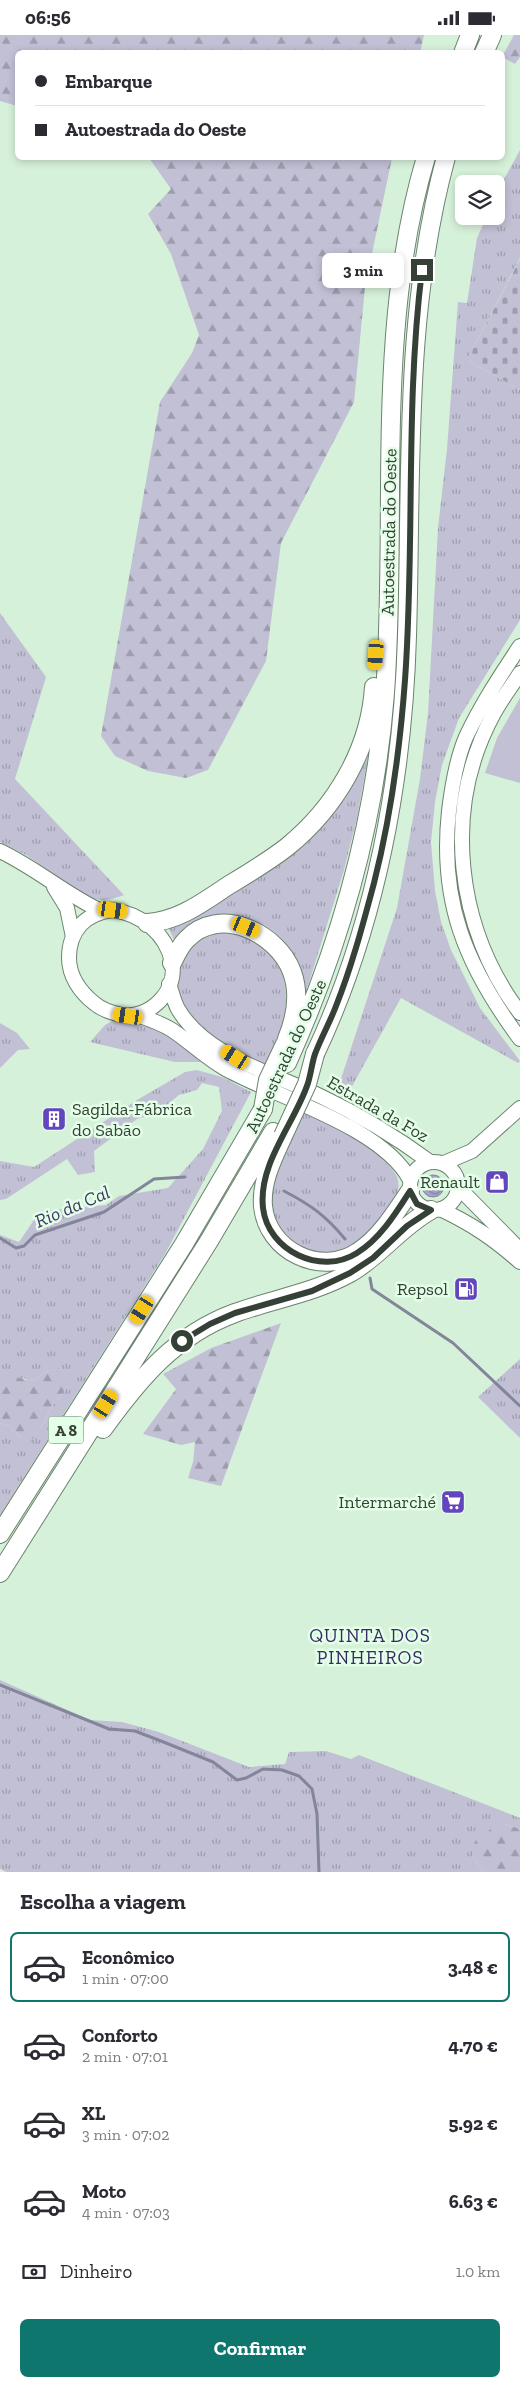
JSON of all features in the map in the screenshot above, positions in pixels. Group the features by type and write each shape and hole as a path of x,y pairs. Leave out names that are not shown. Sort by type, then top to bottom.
{"highway":[{"path":"464,50 470,35"},
{"path":"485,50 492,35"},
{"name":"Autoestrada do Oeste","path":"0,1534 184,1244 250,1134 287,1063 322,984 348,903 367,823 385,693 390,437 395,330 406,243 425,160"},
{"name":"Autoestrada do Oeste","path":"0,1573 278,1134 315,1054 344,983 369,900 383,843 397,761 407,637 413,354 429,231 445,160"},
{"path":"147,923 166,921 178,917 276,855 310,826 340,789 360,747 370,714 374,691 381,582 389,550"},
{"path":"172,963 185,941 191,935 213,925 224,924 246,927 269,939 286,960 296,987 295,1013 285,1044 268,1080 262,1109"},
{"path":"278,1134 265,1181 263,1205 265,1216 275,1236 291,1252 301,1257 326,1262 338,1261 358,1253 386,1224 410,1185"},
{"path":"34,1518 63,1487 128,1394 171,1349 223,1318 312,1291 350,1273 373,1258 407,1226 436,1210"}],"main road":[{"path":"520,646 481,706 465,739 451,795 446,865 462,939 482,982 520,1039"},
{"path":"520,673 493,715 478,753 466,794 462,827 462,864 467,899 478,936 491,968 520,1013"},
{"path":"0,851 22,862 52,884 101,911 125,912 147,923 163,941 172,963 169,984 158,1003 149,1010 137,1015 128,1016 104,1010 82,991 72,974 69,963 73,937 67,908 52,884"},
{"path":"73,937 82,921 101,911"},
{"name":"Estrada da Foz","path":"169,984 177,1007 183,1017 219,1048 259,1070 322,1097 437,1163"},
{"name":"Estrada da Foz","path":"137,1015 170,1029 224,1068 316,1110 359,1133 402,1167 410,1185"},
{"path":"520,1108 472,1151 417,1168 410,1185 417,1204 478,1228 520,1262"},
{"path":"436,1210 453,1201 458,1183 472,1151"},
{"path":"437,1163 450,1167 458,1183 520,1250"}],"green space":[{"path":"0,35 424,35 421,50 15,50 15,105 0,101"},
{"path":"514,35 520,35 520,57 515,64 505,59 505,52"},
{"path":"520,150 520,258 467,360 520,390 520,620 459,718 442,765 435,802 431,842 435,891 441,922 451,950 480,1008 520,1061 518,1063 401,998 345,1099 336,1094 397,908 420,779 428,713 438,528 447,449 458,302 467,303 477,238 483,225 505,225 505,178"},
{"path":"150,160 392,160 365,287 354,402 281,543 266,661 208,770 186,778 148,771 115,756 101,736 160,402 192,353 199,335 171,254 148,214 171,189"},
{"path":"520,259 520,390 467,360"},
{"path":"0,613 46,677 15,779 124,895 106,900 87,897 26,855 0,842"},
{"path":"520,698 520,783 485,773 497,738"},
{"path":"371,741 357,818 344,870 303,1002 296,959 282,939 268,928 253,921 221,918 189,930 174,940 169,929 208,907 291,851"},
{"path":"215,933 231,933 259,943 271,954 279,967 284,981 286,1009 279,1038 267,1066 217,1039 201,1027 188,1013 180,997 177,980 185,955 194,943 203,937"},
{"path":"112,1021 138,1023 150,1027 171,1039 202,1062 175,1062 90,1042 105,1025"},
{"path":"0,1023 17,1033 30,1049 18,1050 0,1068"},
{"path":"197,1070 222,1077 251,1092 165,1254 0,1515 0,1423 9,1426 21,1438 21,1455 44,1423 49,1411 68,1386 68,1378 59,1368 43,1373 38,1379 29,1381 24,1378 0,1392 0,1235 19,1242 40,1211 106,1205 119,1196 168,1188 203,1149 222,1111 219,1087 202,1083 197,1090 179,1095 157,1113 137,1119 94,1151 95,1172 78,1175 67,1159 6,1199 0,1200 0,1161 34,1167 137,1100 185,1072"},
{"path":"304,1109 367,1146 389,1165 398,1180 399,1185 395,1200 379,1223 360,1242 336,1253 313,1253 301,1249 282,1234 270,1212 270,1194 274,1175"},
{"path":"281,1323 221,1486 188,1478 193,1462 195,1442 181,1445 143,1434 176,1389 163,1374 211,1348"},
{"path":"520,1359 520,1438 478,1397"},
{"path":"59,1368 68,1377 68,1386 49,1411 44,1423 21,1456 21,1438 9,1426 0,1423 0,1392 4,1389 7,1379 12,1376 30,1381 38,1379 43,1373"},
{"path":"0,1680 90,1720 122,1722 159,1732 249,1767 285,1764 289,1752 326,1751 351,1759 359,1755 520,1818 520,1829 505,1824 472,1855 483,1872 6,1872 0,1869"},
{"path":"505,1824 520,1829 520,1872 483,1872 472,1855 475,1841 491,1829"}],"water":[{"path":"433,1175 441,1178 444,1186 441,1194 433,1197 425,1194 422,1186 425,1178"}],"waterway":[{"name":"Rio da Cal","path":"0,1238 16,1248 24,1246 35,1235 104,1212 154,1179 185,1177"},
{"path":"284,1191 318,1212 345,1239"},
{"name":"Rio da Cal","path":"370,1278 372,1289 453,1343 520,1406"},
{"path":"0,1685 109,1729 135,1731 166,1743 213,1762 237,1780 246,1778 263,1769 282,1770 299,1776 312,1789 317,1814 319,1872"}],"place":[{"name":"Sagilda-Fábrica do Sabão","path":"54,1119"},
{"name":"Renault","path":"497,1182"},
{"name":"Repsol","path":"466,1289"},
{"name":"Intermarché","path":"453,1502"}],"district":[{"name":"QUINTA DOS PINHEIROS","path":"370,1646"}],"route":[{"path":"182,1341 210,1324 235,1313 312,1291 350,1273 373,1258 407,1226 431,1210 417,1204 412,1198 410,1191 392,1217 366,1247 349,1257 338,1261 326,1262 301,1257 281,1244 269,1226 263,1205 265,1181 283,1136 307,1085 315,1054 337,1005 353,956 374,883 390,803 399,747 405,678 413,354 422,270"}]}
